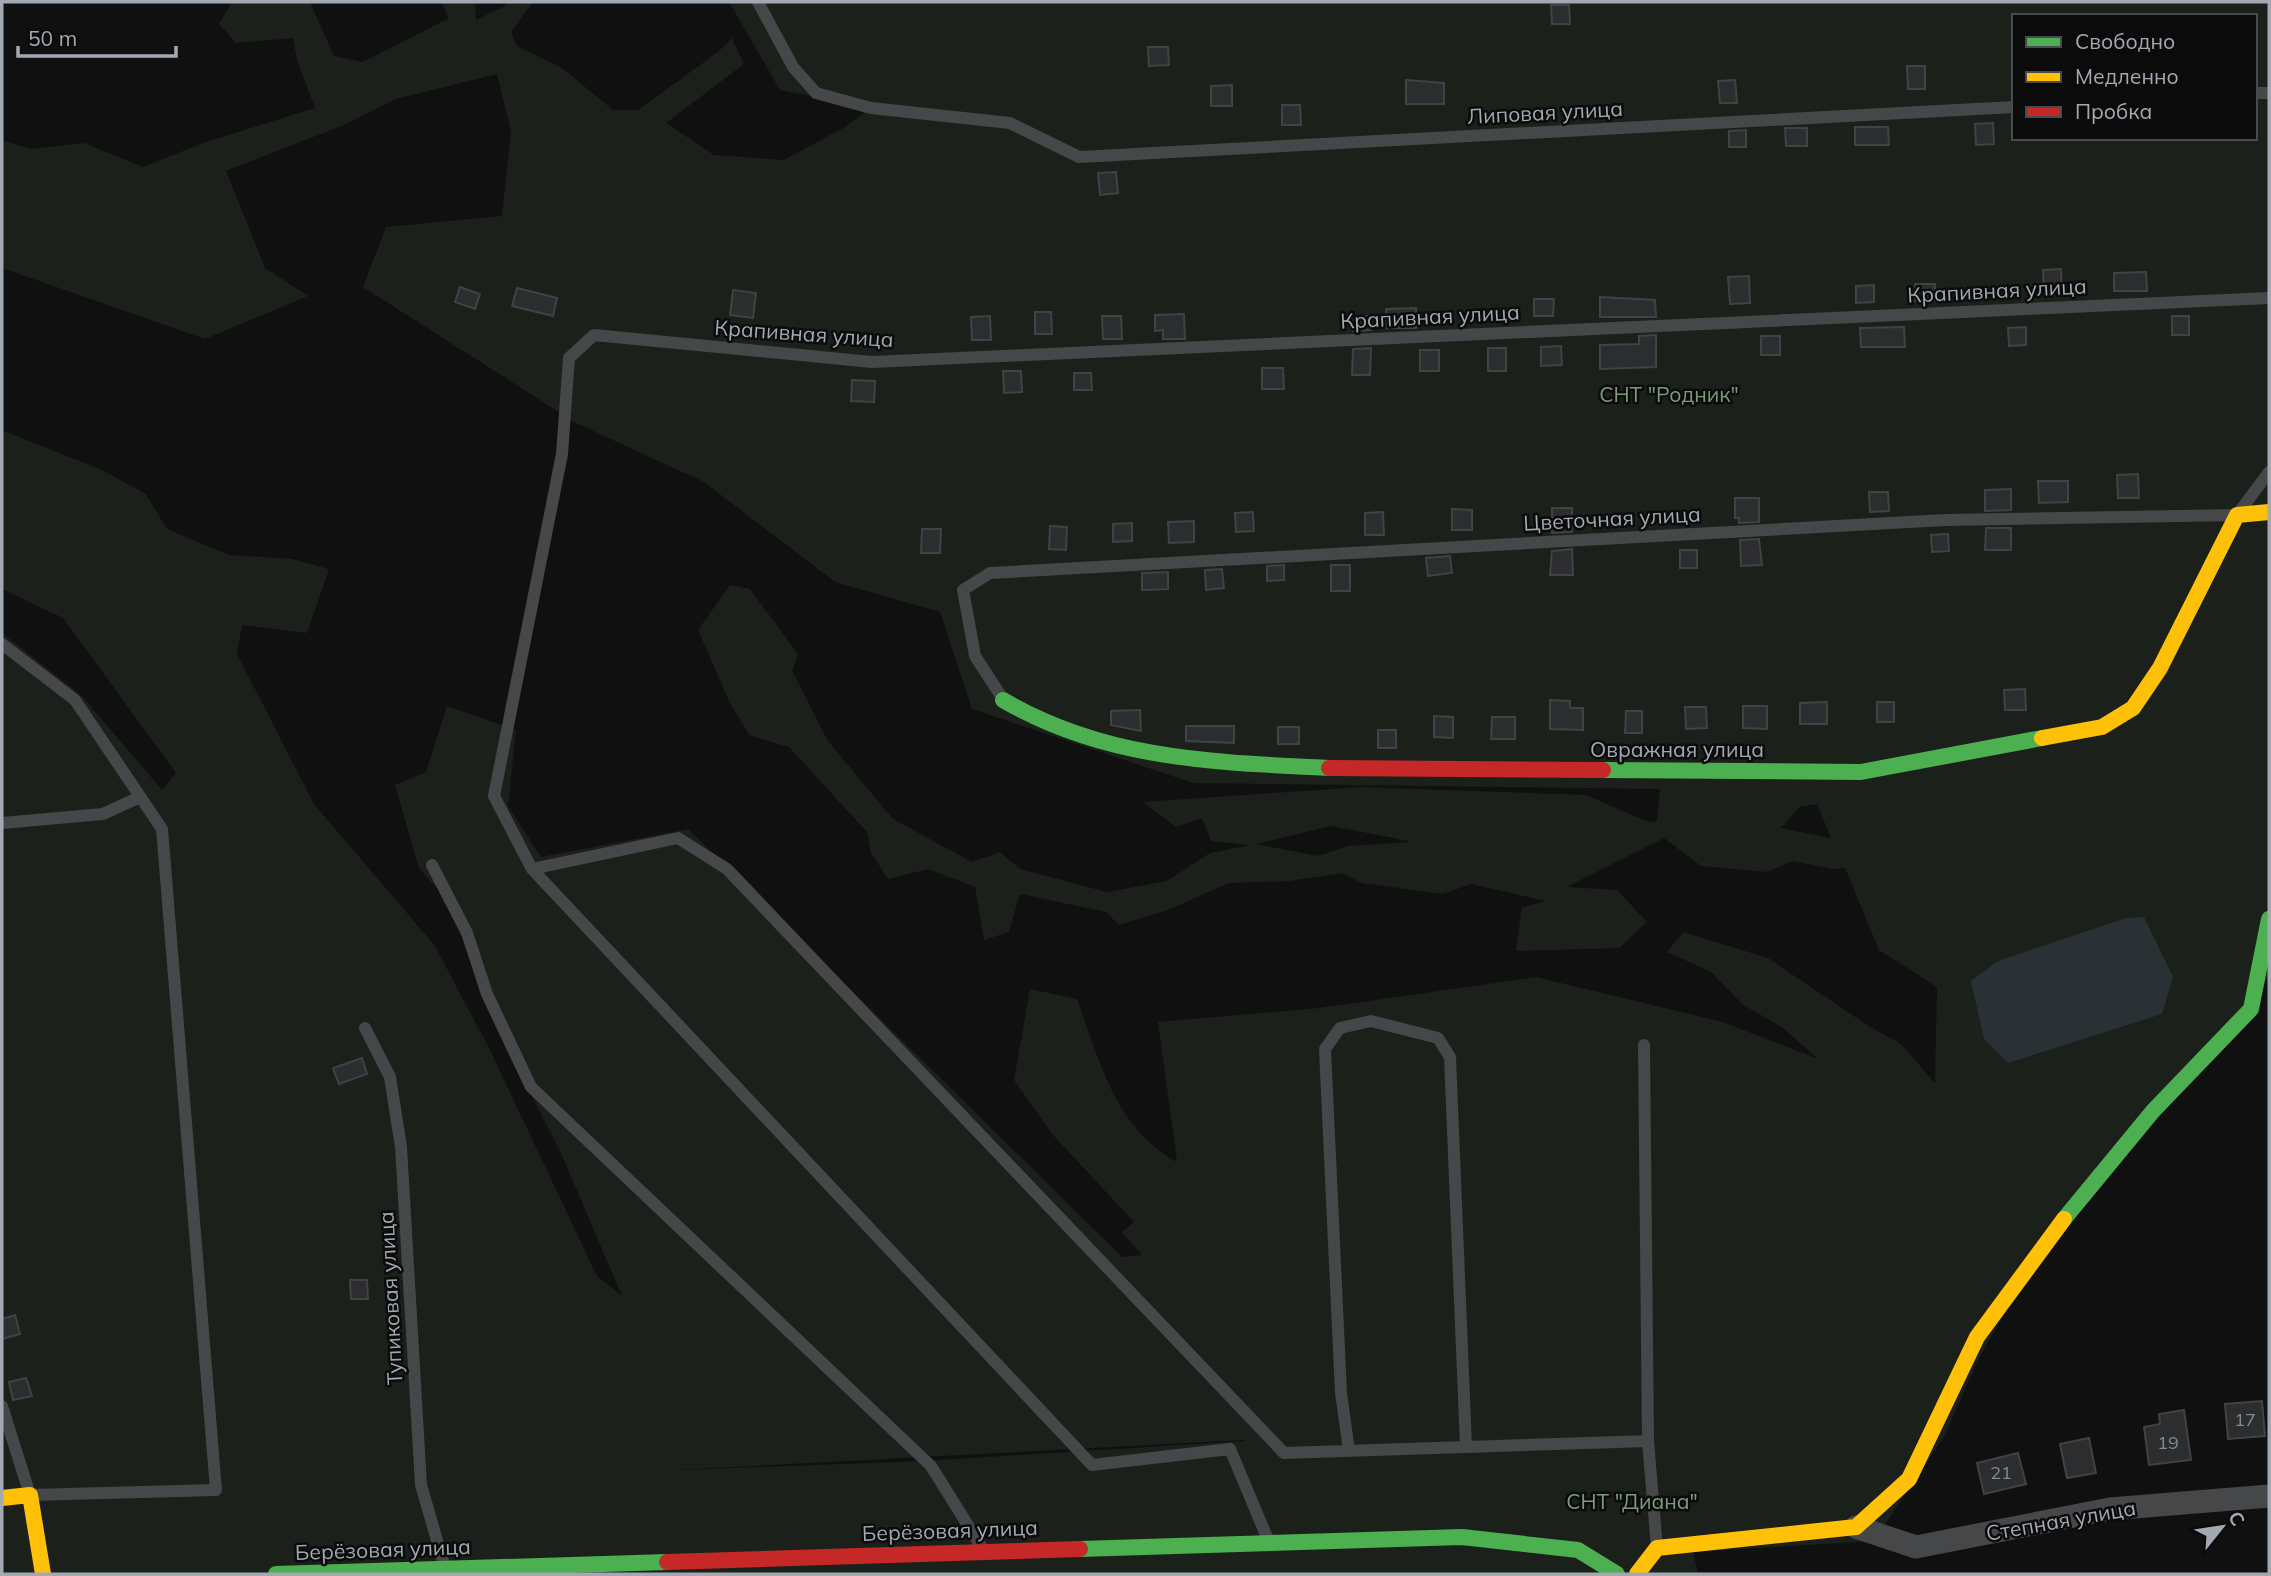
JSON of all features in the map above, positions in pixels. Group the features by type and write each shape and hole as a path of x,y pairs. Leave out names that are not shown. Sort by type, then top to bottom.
{"street":[{"path":"2237,515 2269,512"},
{"name":"Овражная улица","path":"1003,700 1032,717 1073,734 1185,761 1347,769 1861,772 2102,727 2133,708 2160,668 2237,515"},
{"path":"1637,1574 1657,1548 1856,1527 1909,1479 1977,1337 2042,1245 2153,1111 2251,1009 2269,919"},
{"path":"2,1499 30,1495 43,1574"},
{"name":"Степная улица","path":"1856,1527 1916,1547 2110,1509 2269,1496"},
{"name":"Берёзовая улица","path":"276,1574 1462,1536 1578,1550 1617,1574"}],"lane":[{"name":"Липовая улица","path":"758,2 793,67 816,93 871,108 1010,123 1079,157 2012,107"},
{"name":"Крапивная улица","path":"532,869 494,796 562,454 569,358 594,335 872,362 2269,298"},
{"path":"2237,515 2269,472"},
{"name":"Цветочная улица","path":"1003,700 975,656 963,590 990,573 1945,520 2237,515"},
{"path":"2,644 75,700 162,829 216,1490 30,1495 2,1406"},
{"path":"2,823 103,814 140,797"},
{"path":"532,869 678,838 727,869 1284,1453 1648,1441"},
{"path":"432,865 467,933 487,994 531,1087 931,1466 984,1551"},
{"path":"532,869 1092,1465 1230,1448 1269,1542"},
{"path":"2251,1009 2269,998"},
{"path":"1349,1451 1341,1393 1325,1049 1340,1028 1371,1021 1438,1038 1450,1057 1466,1447"},
{"name":"Тупиковая улица","path":"365,1028 390,1077 401,1147 421,1485 445,1569"},
{"path":"1644,1045 1648,1441 1657,1548"}],"green space":[{"name":"СНТ \"Родник\"","path":"232,2 310,2 334,56 363,62 449,18 441,2 475,2 476,20 505,6 506,2 533,2 511,32 517,46 562,68 613,110 638,110 718,52 732,38 744,64 666,123 714,155 784,160 845,127 870,108 780,90 729,2 2269,2 2269,978 2026,1275 1978,1360 1945,1435 1874,1541 1693,1552 1698,1574 2,1574 2,633 81,695 162,790 176,773 63,618 2,589 2,430 100,469 146,494 167,529 229,555 292,559 329,569 307,633 242,625 237,654 314,804 435,946 490,1050 597,1276 622,1296 560,1151 514,1061 458,912 419,868 395,785 426,772 447,706 516,730 508,806 541,857 688,829 1122,1257 1142,1255 1122,1232 1134,1222 1053,1135 1014,1080 1030,989 1077,999 1102,1069 1124,1112 1138,1131 1156,1148 1177,1162 1158,1022 1319,1008 1536,977 1723,1022 1818,1059 1783,1028 1742,1004 1711,972 1667,952 1683,932 1768,958 1867,1025 1901,1044 1935,1083 1937,987 1879,950 1845,868 1832,869 1793,861 1767,872 1701,866 1664,838 1567,887 1617,890 1647,922 1619,948 1516,951 1522,907 1546,901 1471,884 1443,894 1362,883 1343,873 1289,881 1229,883 1168,910 1119,925 1106,912 1020,894 1009,932 984,940 975,887 928,869 888,879 871,853 867,832 789,747 749,735 729,701 698,630 730,585 750,589 798,654 792,671 828,741 893,819 972,862 1000,852 1020,869 1107,892 1167,881 1210,853 1251,845 1211,841 1202,818 1176,827 1143,802 1361,787 1586,795 1648,822 1657,821 1660,789 1193,783 972,709 940,612 835,582 704,482 576,423 363,287 386,227 502,216 511,132 497,74 396,99 344,125 226,171 265,268 308,296 205,339 2,268 2,140 30,149 84,143 143,167 203,143 315,108 297,60 293,38 236,43 219,24","holes":["1817,804 1831,838 1781,828 1799,807","1331,826 1409,841 1410,842 1348,846 1318,856 1256,844","1244,1440 922,1461 677,1470"]}],"shaded area":[{"path":"2144,917 2173,977 2162,1014 2008,1063 1984,1039 1971,981 1998,961 2126,918"}],"building":[{"path":"1551,5 1569,5 1570,24 1552,24"},
{"path":"1148,47 1168,47 1169,65 1149,66"},
{"path":"1907,66 1925,66 1925,89 1908,89"},
{"path":"1406,80 1444,83 1444,104 1406,104"},
{"path":"1735,80 1737,103 1720,103 1718,81"},
{"path":"1232,85 1232,106 1211,106 1211,86"},
{"path":"1282,105 1300,105 1301,125 1282,125"},
{"path":"1993,123 1994,144 1976,145 1975,124"},
{"path":"1855,127 1888,127 1889,145 1855,145"},
{"path":"1785,128 1807,128 1807,146 1786,146"},
{"path":"1746,130 1746,147 1729,147 1729,131"},
{"path":"1116,172 1118,193 1100,195 1098,173"},
{"path":"2061,269 2062,294 2044,294 2043,270"},
{"path":"2146,272 2147,291 2114,291 2114,273"},
{"path":"1749,276 1750,303 1730,304 1728,277"},
{"path":"1915,284 1935,284 1935,301 1915,301"},
{"path":"1874,285 1874,302 1856,303 1856,286"},
{"path":"460,287 480,294 475,309 455,302"},
{"path":"517,288 557,298 553,316 512,306"},
{"path":"733,290 756,293 753,318 730,315"},
{"path":"1600,297 1655,300 1656,317 1600,317"},
{"path":"1534,299 1554,299 1553,316 1534,316"},
{"path":"1416,308 1416,328 1386,328 1386,309"},
{"path":"1035,312 1051,312 1052,334 1035,334"},
{"path":"1184,314 1185,339 1163,339 1163,330 1155,331 1155,315"},
{"path":"990,316 991,340 972,340 971,317"},
{"path":"1102,316 1121,316 1122,339 1103,339"},
{"path":"1372,316 1371,330 1353,331 1354,317"},
{"path":"2172,316 2189,316 2189,335 2172,335"},
{"path":"1904,327 1905,347 1861,347 1860,328"},
{"path":"2026,327 2026,345 2009,346 2008,328"},
{"path":"1656,335 1656,367 1600,369 1600,345 1639,344 1639,336"},
{"path":"1761,336 1780,336 1780,355 1761,355"},
{"path":"1561,346 1562,365 1541,366 1541,347"},
{"path":"1371,348 1370,375 1352,375 1353,349"},
{"path":"1488,348 1506,348 1506,371 1488,371"},
{"path":"1420,350 1439,350 1439,371 1420,371"},
{"path":"1262,368 1283,368 1284,389 1262,389"},
{"path":"1003,371 1021,371 1022,392 1004,393"},
{"path":"1074,373 1091,373 1092,390 1074,390"},
{"path":"852,380 875,381 874,402 851,401"},
{"path":"2138,474 2139,498 2118,498 2117,475"},
{"path":"2038,481 2068,481 2068,502 2039,503"},
{"path":"2011,489 2011,510 1985,511 1985,490"},
{"path":"1869,492 1888,492 1889,511 1870,512"},
{"path":"1735,498 1759,498 1759,522 1739,523 1739,518 1735,518"},
{"path":"1552,508 1572,508 1572,532 1552,533"},
{"path":"1452,509 1472,510 1472,530 1452,530"},
{"path":"1253,512 1254,531 1236,532 1235,513"},
{"path":"1383,512 1384,535 1365,535 1365,513"},
{"path":"1194,521 1194,542 1169,543 1168,522"},
{"path":"1132,523 1132,541 1113,542 1113,524"},
{"path":"1050,526 1067,527 1066,550 1049,549"},
{"path":"1986,528 2011,528 2011,550 1985,550"},
{"path":"922,529 941,529 940,553 921,553"},
{"path":"1948,534 1949,551 1932,552 1931,535"},
{"path":"1759,539 1762,565 1741,566 1740,540"},
{"path":"1572,549 1573,575 1550,575 1552,551"},
{"path":"1680,550 1697,550 1697,568 1680,568"},
{"path":"1450,556 1452,573 1428,576 1426,558"},
{"path":"1284,565 1284,580 1267,581 1267,566"},
{"path":"1331,565 1350,565 1350,591 1331,591"},
{"path":"1222,569 1224,588 1206,590 1205,570"},
{"path":"1168,572 1168,589 1142,590 1142,573"},
{"path":"2025,689 2026,710 2005,710 2004,690"},
{"path":"1550,700 1570,701 1570,708 1583,708 1583,730 1550,729"},
{"path":"1827,702 1827,724 1800,724 1800,703"},
{"path":"1877,702 1894,702 1894,722 1877,722"},
{"path":"1743,706 1767,706 1767,729 1743,728"},
{"path":"1685,707 1706,707 1707,728 1686,729"},
{"path":"1140,710 1141,731 1111,725 1111,711"},
{"path":"1626,711 1642,711 1642,733 1625,733"},
{"path":"1434,716 1453,717 1453,738 1434,737"},
{"path":"1492,717 1515,717 1515,739 1491,739"},
{"path":"1186,726 1234,726 1234,743 1186,741"},
{"path":"1278,727 1299,727 1299,744 1278,744"},
{"path":"1378,730 1396,730 1396,748 1378,748"},
{"path":"362,1058 367,1074 339,1084 333,1068"},
{"path":"350,1280 367,1280 368,1299 351,1299"},
{"path":"15,1315 20,1334 2,1339 2,1319"},
{"path":"26,1378 32,1396 13,1400 9,1382"},
{"path":"2262,1401 2265,1436 2228,1439 2225,1404"},
{"path":"2184,1410 2191,1460 2149,1465 2144,1427 2160,1424 2159,1414"},
{"path":"2089,1438 2096,1473 2067,1478 2060,1444"},
{"path":"2018,1453 2026,1484 1984,1494 1977,1463"}],"traffic: fast":[{"path":"1003,700 1042,720 1121,746 1202,760 1329,768"},
{"path":"1603,770 1861,772 2042,738"},
{"path":"2064,1219 2153,1111 2251,1009 2269,919"},
{"path":"1080,1549 1462,1537 1578,1550 1617,1574"},
{"path":"276,1574 667,1562"}],"traffic: slow":[{"path":"2042,738 2102,727 2133,708 2160,668 2237,515 2269,512"},
{"path":"1637,1574 1657,1548 1856,1527 1909,1479 1977,1337 2064,1219"},
{"path":"2,1498 30,1495 43,1574"}],"traffic: jam":[{"path":"1329,768 1603,770"},
{"path":"667,1562 1080,1549"}],"park label":[{"name":"СНТ \"Диана\"","path":"1632,1502"}]}
